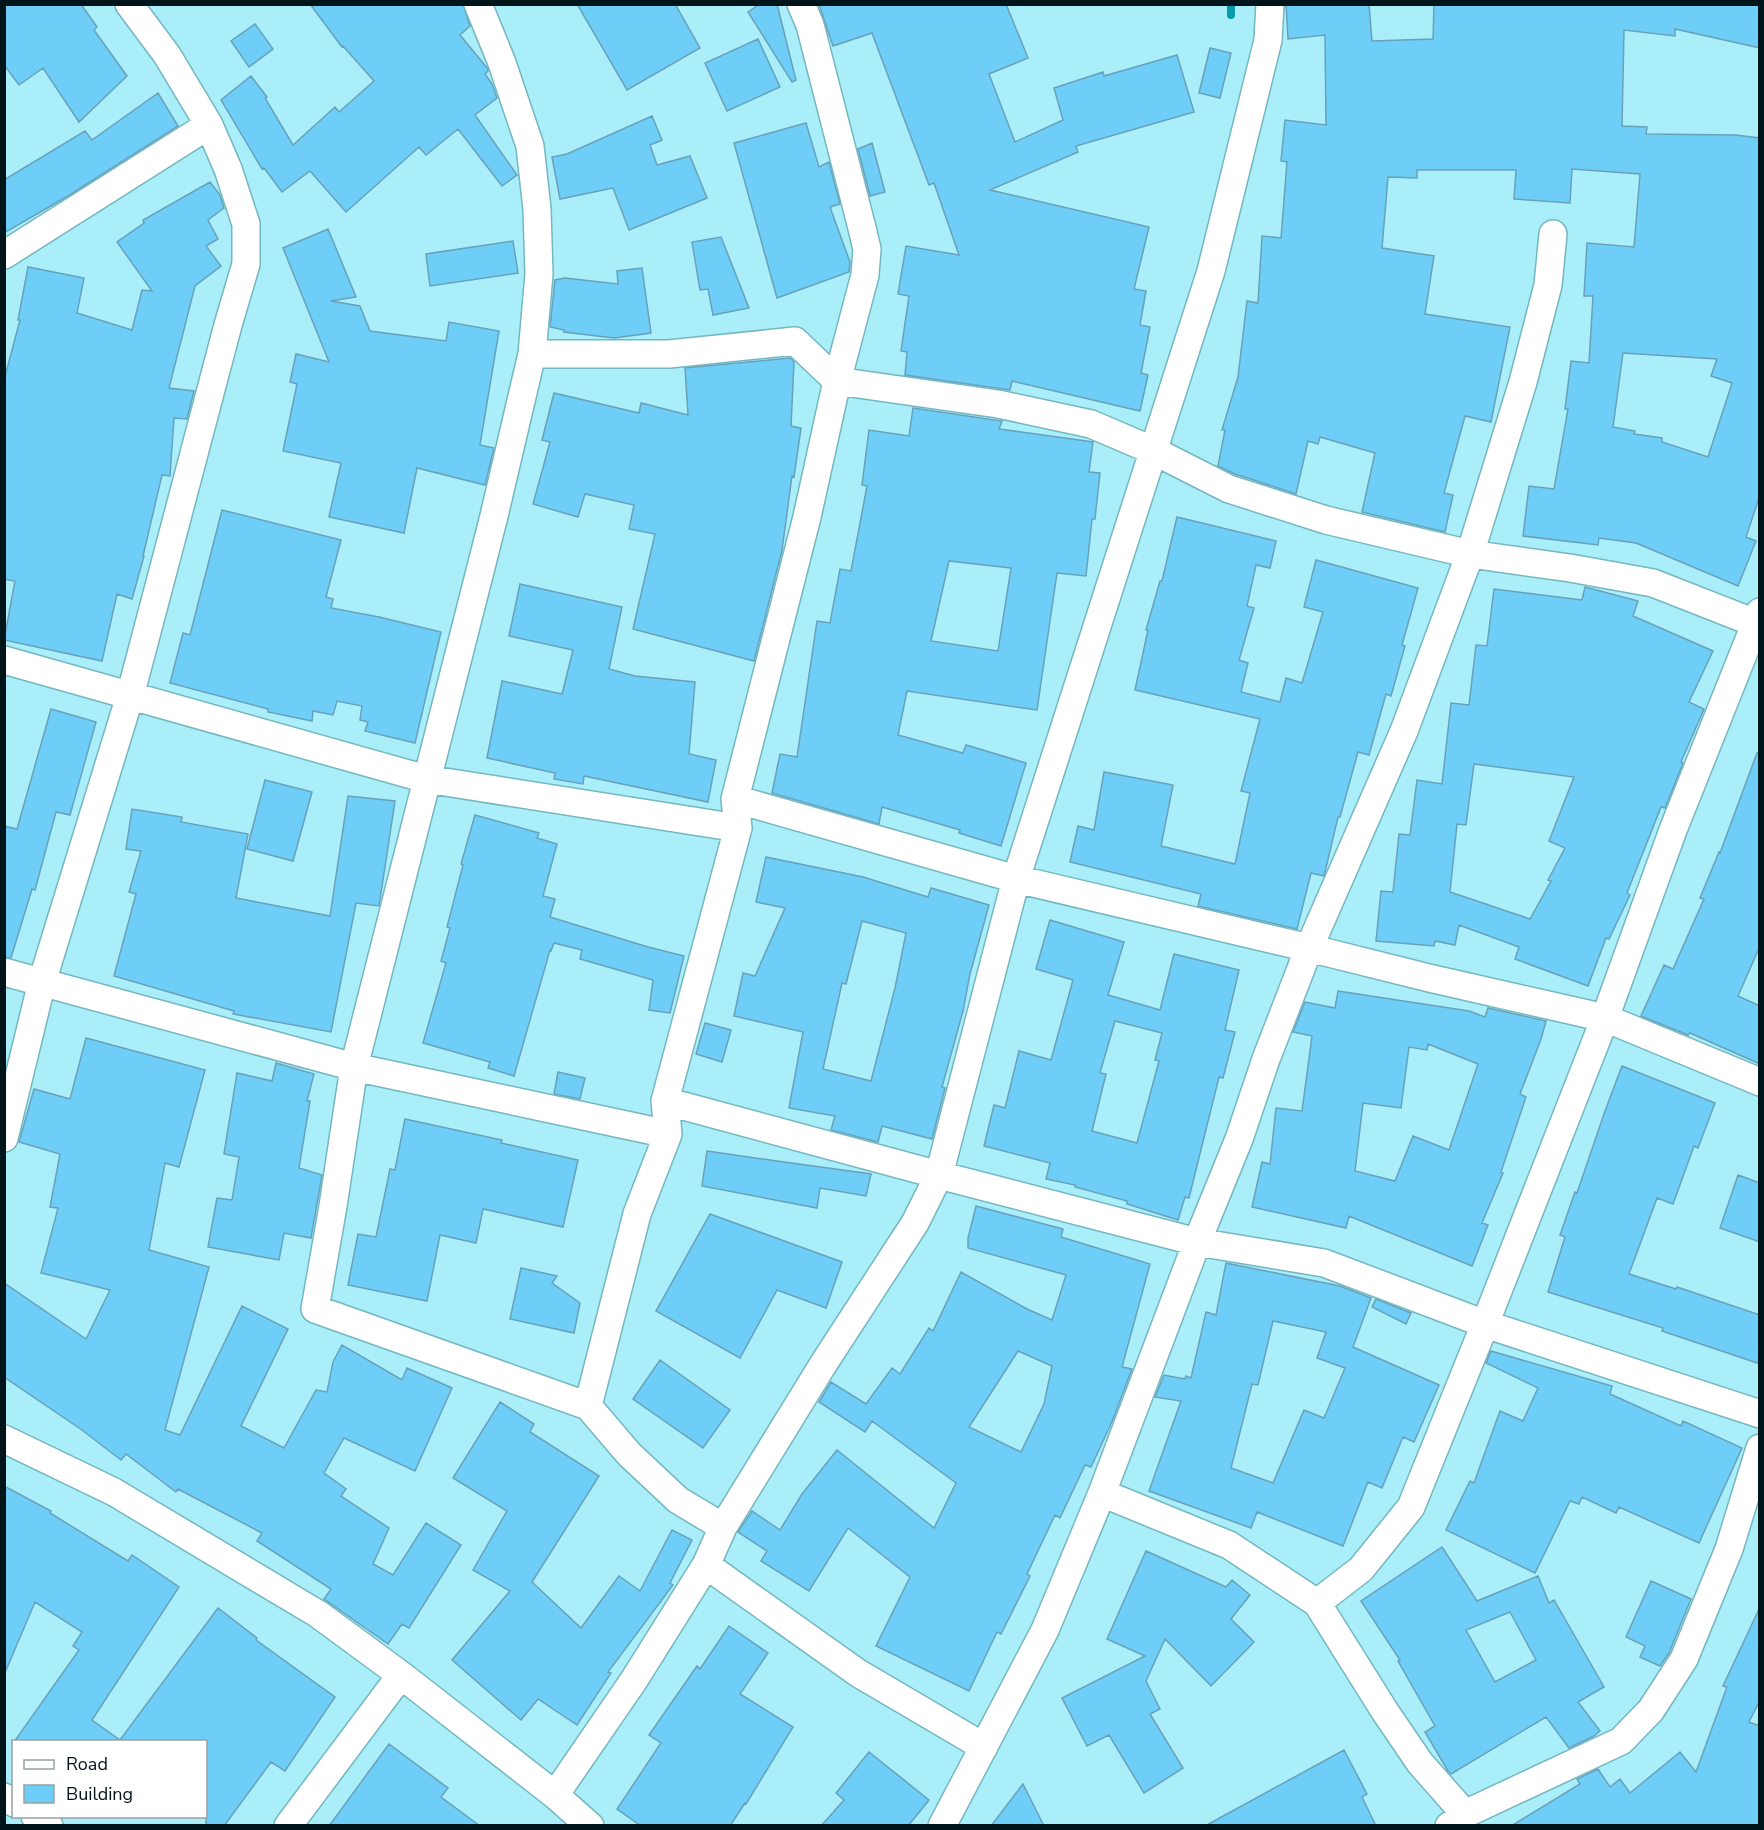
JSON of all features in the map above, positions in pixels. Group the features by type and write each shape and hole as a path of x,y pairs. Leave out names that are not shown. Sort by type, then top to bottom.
{"street":[{"path":"4,1138 42,982 130,696 246,264 246,224 228,169 209,125 167,55 129,4"},
{"path":"478,4 502,63 530,146 537,208 539,274 532,354 494,516 354,1067 315,1309 588,1406 629,1454 678,1500 723,1527"},
{"path":"588,1406 637,1214 668,1134 665,1101 738,828 735,799 807,517 837,381 865,275 867,249 810,25 801,4"},
{"path":"555,1795 634,1680 706,1565 723,1527 824,1363 915,1223 939,1175 1016,879 1211,271 1268,40 1270,4"},
{"path":"4,255 209,125"},
{"path":"942,1826 1045,1630 1102,1493 1239,1138 1266,1059 1309,948 1404,731 1470,555 1523,382 1548,285 1553,234"},
{"path":"532,354 669,354 795,341 837,381 998,404 1091,424 1154,451 1228,489 1326,520 1470,555 1570,568 1653,583 1758,620 1673,830 1605,1018 1411,1507 1361,1569 1317,1603"},
{"path":"4,660 426,778 738,828"},
{"path":"735,799 1016,879 1605,1018 1760,1082"},
{"path":"4,972 354,1067 668,1134"},
{"path":"665,1101 1197,1242 1324,1263 1485,1324 1760,1414"},
{"path":"4,1439 124,1498 318,1614 401,1675 555,1795 590,1826"},
{"path":"1102,1493 1229,1545 1317,1603 1383,1710 1457,1820 1621,1741 1651,1710 1684,1659 1729,1549 1760,1448"},
{"path":"706,1565 858,1673 984,1748"},
{"path":"288,1826 401,1675"}],"building":[{"path":"4,4 81,4 97,27 94,30 127,76 79,122 43,68 19,85 4,65"},
{"path":"310,4 463,4 470,26 460,35 488,69 485,74 497,98 475,115 517,175 502,186 458,129 426,155 419,147 346,212 310,171 282,192 264,168 262,169 221,100 251,76 267,97 265,98 293,145 335,107 339,112 374,81 342,47"},
{"path":"577,4 675,4 700,48 627,90"},
{"path":"760,4 777,4 796,80 792,82 748,12"},
{"path":"819,4 1006,4 1028,58 989,74 1015,142 1063,120 1054,88 1103,72 1104,76 1177,55 1194,112 1076,146 1078,152 990,190 1149,227 1134,289 1146,291 1140,325 1150,327 1141,373 1148,375 1140,411 1012,381 1010,390 905,375 907,352 901,351 909,296 898,294 906,246 959,255 934,183 929,185 872,33 833,46"},
{"path":"1286,4 1369,4 1372,41 1433,39 1434,4 1760,4 1760,48 1675,29 1675,36 1624,30 1622,126 1647,127 1646,134 1735,135 1760,138 1760,495 1746,537 1756,541 1738,586 1636,543 1599,538 1598,545 1523,536 1529,486 1554,489 1568,409 1565,409 1571,361 1589,363 1593,296 1584,296 1587,243 1634,247 1640,174 1572,169 1570,203 1514,199 1516,170 1417,170 1417,178 1388,177 1382,248 1434,256 1425,314 1510,327 1491,422 1465,416 1444,493 1453,495 1445,532 1362,512 1375,453 1320,437 1318,444 1308,441 1296,494 1218,466 1225,430 1222,430 1238,377 1247,301 1258,303 1262,236 1281,238 1287,162 1281,161 1285,120 1326,125 1325,35 1288,39","holes":["1623,353 1717,359 1711,376 1732,383 1708,457 1662,442 1662,438 1634,434 1635,431 1613,427"]},
{"path":"255,24 273,49 249,67 231,41"},
{"path":"758,39 780,87 727,111 705,63"},
{"path":"1210,48 1231,53 1220,98 1199,93"},
{"path":"158,93 178,126 68,196 4,233 4,180 85,131 92,140"},
{"path":"652,116 662,140 650,145 657,165 690,156 707,198 629,230 613,188 560,199 552,157 567,154"},
{"path":"806,123 819,167 829,162 840,204 830,207 850,262 849,272 777,298 734,143"},
{"path":"872,143 885,192 870,196 858,149"},
{"path":"210,182 220,195 224,208 208,220 218,239 206,246 221,266 195,286 169,388 194,391 187,419 174,418 170,476 162,475 132,599 117,594 102,661 4,640 15,581 4,579 4,380 20,320 18,320 28,267 84,278 77,313 132,330 142,290 152,291 117,242 144,223 143,220"},
{"path":"328,229 356,297 331,301 360,306 370,331 446,341 449,322 499,331 480,445 494,448 485,485 417,468 404,533 329,517 341,463 283,451 297,384 290,382 296,354 329,362 283,248"},
{"path":"721,237 749,308 713,315 708,289 700,290 692,242"},
{"path":"513,241 518,273 430,286 426,254"},
{"path":"642,268 651,333 614,338 564,332 564,330 550,327 555,280 565,278 618,284 617,271"},
{"path":"790,358 794,362 791,426 801,428 782,550 754,661 633,629 655,534 629,529 634,505 585,494 578,517 533,504 550,442 542,440 554,393 639,413 641,403 688,415 685,368"},
{"path":"913,408 1002,421 999,429 1093,442 1089,472 1100,473 1086,576 1057,573 1037,710 907,691 898,735 963,753 966,745 1026,763 1001,846 959,833 960,830 882,807 879,824 772,793 780,754 797,757 817,621 830,623 840,569 851,571 867,486 862,485 869,430 909,436","holes":["949,561 1011,568 998,651 931,641"]},
{"path":"222,510 341,540 326,597 333,599 331,608 441,632 415,743 365,731 368,722 360,720 362,706 337,701 333,715 313,711 312,721 268,712 268,709 170,683 183,633 190,635"},
{"path":"1177,517 1276,541 1270,568 1256,565 1247,606 1254,608 1239,660 1248,663 1241,692 1280,702 1286,678 1302,683 1323,612 1304,607 1316,560 1418,588 1391,696 1386,694 1369,755 1358,752 1340,817 1338,817 1324,876 1311,873 1297,929 1198,906 1201,894 1070,862 1078,826 1094,830 1104,772 1173,785 1161,846 1235,864 1250,793 1241,791 1260,719 1135,690 1148,630 1146,630 1160,581 1162,581"},
{"path":"520,584 622,607 609,669 635,676 695,682 689,754 716,760 708,802 584,776 583,784 554,779 555,773 487,758 502,681 562,694 573,650 509,636"},
{"path":"1585,587 1638,601 1633,616 1713,651 1689,702 1704,709 1681,762 1683,763 1665,808 1661,807 1627,893 1630,895 1609,939 1606,938 1588,986 1515,959 1519,947 1459,925 1455,945 1435,941 1434,946 1376,941 1381,891 1393,892 1399,834 1410,835 1417,780 1442,784 1451,703 1469,705 1476,645 1487,646 1494,589 1582,600","holes":["1474,764 1574,777 1549,841 1565,848 1548,880 1551,881 1530,919 1450,892 1457,824 1466,825"]},
{"path":"51,709 96,722 70,815 56,812 35,890 32,889 11,958 4,957 4,826 17,829"},
{"path":"1757,753 1760,753 1760,946 1738,996 1760,1006 1760,1064 1690,1033 1688,1035 1641,1016 1664,965 1673,969 1704,899 1700,898 1720,853"},
{"path":"265,780 312,792 293,861 247,849"},
{"path":"348,796 395,801 379,906 356,903 331,1032 233,1014 234,1011 114,976 136,894 129,892 141,851 126,849 132,809 182,817 181,822 248,834 236,898 330,916"},
{"path":"475,815 539,833 537,838 557,844 543,896 555,899 550,917 684,956 670,1013 649,1010 653,980 580,959 582,950 554,943 550,950 514,1076 488,1068 490,1062 423,1043 446,963 441,961 450,928 447,927"},
{"path":"766,857 863,877 928,897 931,888 989,905 942,1087 945,1088 932,1139 882,1126 878,1142 831,1130 835,1116 789,1108 803,1032 734,1016 743,973 755,976 785,908 756,902","holes":["862,921 906,933 895,988 871,1081 823,1069 842,983 846,984"]},
{"path":"1050,920 1124,942 1108,995 1160,1010 1174,954 1239,970 1225,1030 1235,1032 1223,1078 1219,1077 1189,1198 1185,1197 1178,1220 1127,1204 1127,1201 1075,1187 1075,1185 1046,1179 1050,1163 984,1146 994,1105 1005,1108 1019,1051 1051,1060 1073,980 1036,969","holes":["1115,1021 1162,1033 1155,1060 1159,1061 1137,1143 1092,1131 1106,1074 1100,1073"]},
{"path":"1338,991 1469,1011 1485,1017 1488,1008 1546,1021 1520,1094 1526,1097 1501,1172 1503,1173 1482,1223 1488,1225 1472,1266 1349,1216 1346,1228 1252,1207 1262,1162 1270,1164 1276,1108 1302,1111 1312,1036 1293,1032 1305,1002 1335,1008","holes":["1428,1044 1478,1064 1449,1150 1413,1136 1395,1181 1355,1171 1363,1103 1401,1108 1409,1047 1427,1050"]},
{"path":"705,1023 731,1030 722,1062 696,1054"},
{"path":"86,1038 205,1070 179,1167 165,1163 149,1250 209,1267 165,1430 180,1435 242,1306 288,1329 241,1426 284,1448 316,1390 327,1392 333,1362 342,1345 402,1380 407,1368 452,1388 415,1471 344,1438 324,1473 346,1489 341,1496 389,1528 373,1564 393,1575 426,1523 461,1545 409,1628 402,1624 388,1644 324,1599 331,1589 257,1541 262,1533 178,1489 176,1492 126,1454 121,1460 82,1430 4,1377 4,1283 86,1339 110,1290 41,1273 58,1208 50,1207 60,1154 19,1142 34,1089 70,1099"},
{"path":"276,1063 314,1074 307,1101 310,1101 299,1168 322,1175 311,1238 284,1233 279,1260 208,1247 217,1198 232,1200 239,1157 224,1154 237,1073 272,1081"},
{"path":"1622,1066 1715,1103 1698,1148 1694,1146 1673,1204 1657,1198 1629,1274 1676,1289 1677,1287 1760,1315 1760,1364 1662,1331 1663,1328 1548,1292 1565,1237 1560,1235"},
{"path":"558,1072 585,1078 580,1099 554,1094"},
{"path":"405,1119 502,1140 501,1143 578,1160 563,1227 483,1209 476,1243 440,1235 427,1301 348,1285 358,1234 376,1237 390,1169 395,1170"},
{"path":"707,1151 871,1174 866,1196 820,1188 817,1208 702,1186"},
{"path":"1738,1175 1760,1183 1760,1242 1720,1228"},
{"path":"976,1206 1063,1229 1061,1237 1150,1264 1122,1367 1132,1369 1111,1424 1091,1467 1085,1465 1060,1518 1055,1515 1027,1574 1030,1576 1001,1634 997,1632 969,1691 876,1646 910,1577 848,1528 809,1591 761,1561 767,1551 738,1532 752,1511 780,1530 802,1494 837,1450 934,1528 956,1483 872,1421 865,1432 819,1402 831,1382 866,1404 892,1368 900,1374 929,1328 933,1331 961,1272 1027,1309 1052,1320 1066,1275 968,1248 968,1238","holes":["1018,1351 1052,1366 1044,1404 1021,1452 969,1427"]},
{"path":"710,1214 842,1262 826,1308 777,1290 740,1358 656,1311"},
{"path":"1226,1263 1340,1286 1371,1298 1353,1347 1439,1385 1414,1442 1403,1437 1382,1488 1368,1482 1343,1546 1257,1512 1251,1528 1149,1491 1181,1401 1155,1397 1164,1375 1191,1378 1206,1312 1216,1315","holes":["1273,1321 1326,1332 1317,1358 1345,1368 1324,1418 1304,1410 1273,1483 1231,1468 1252,1384 1258,1385"]},
{"path":"521,1268 557,1276 552,1283 580,1303 574,1333 510,1319"},
{"path":"1376,1299 1411,1313 1406,1324 1372,1307"},
{"path":"1491,1351 1612,1386 1610,1394 1681,1426 1683,1421 1742,1448 1699,1543 1619,1507 1616,1513 1582,1497 1579,1504 1570,1501 1535,1573 1446,1530 1470,1481 1474,1483 1500,1411 1523,1421 1538,1388 1486,1363"},
{"path":"660,1360 730,1410 703,1448 633,1399"},
{"path":"500,1402 534,1424 530,1432 599,1476 532,1582 581,1628 619,1576 640,1591 672,1530 692,1540 670,1583 673,1585 608,1672 611,1673 577,1725 538,1699 521,1720 452,1660 510,1591 473,1570 507,1511 453,1478"},
{"path":"4,1486 51,1511 50,1513 128,1561 132,1555 179,1587 92,1720 120,1740 15,1740 79,1650 73,1646 82,1632 35,1602 4,1675"},
{"path":"1442,1547 1477,1601 1538,1576 1549,1603 1554,1600 1604,1687 1578,1702 1600,1731 1569,1748 1546,1717 1451,1774 1425,1732 1435,1726 1398,1661 1400,1660 1361,1601","holes":["1510,1612 1536,1660 1495,1682 1466,1630"]},
{"path":"1146,1551 1226,1587 1232,1580 1250,1595 1231,1619 1254,1642 1211,1686 1165,1639 1146,1681 1160,1709 1150,1714 1183,1768 1144,1793 1109,1735 1087,1746 1062,1698 1145,1656 1107,1639"},
{"path":"1651,1581 1691,1599 1669,1653 1660,1666 1640,1657 1645,1646 1626,1637"},
{"path":"1760,1607 1760,1700 1749,1722 1760,1726 1760,1826 1511,1826 1580,1784 1577,1779 1598,1769 1610,1787 1620,1779 1630,1793 1680,1752 1696,1772 1727,1687 1723,1686"},
{"path":"218,1608 257,1638 256,1640 335,1697 285,1771 271,1762 224,1826 206,1826 207,1740 120,1740"},
{"path":"729,1626 768,1653 740,1694 793,1727 730,1826 641,1826 617,1809 661,1743 649,1735 697,1666 700,1669"},
{"path":"389,1744 448,1788 441,1797 480,1826 329,1826"},
{"path":"1344,1750 1367,1794 1362,1797 1376,1826 1205,1826"},
{"path":"869,1752 929,1800 908,1826 821,1826 844,1800 836,1793"},
{"path":"1023,1784 1044,1826 991,1826"}],"waterway":[{"path":"1231,4 1231,15"}]}
